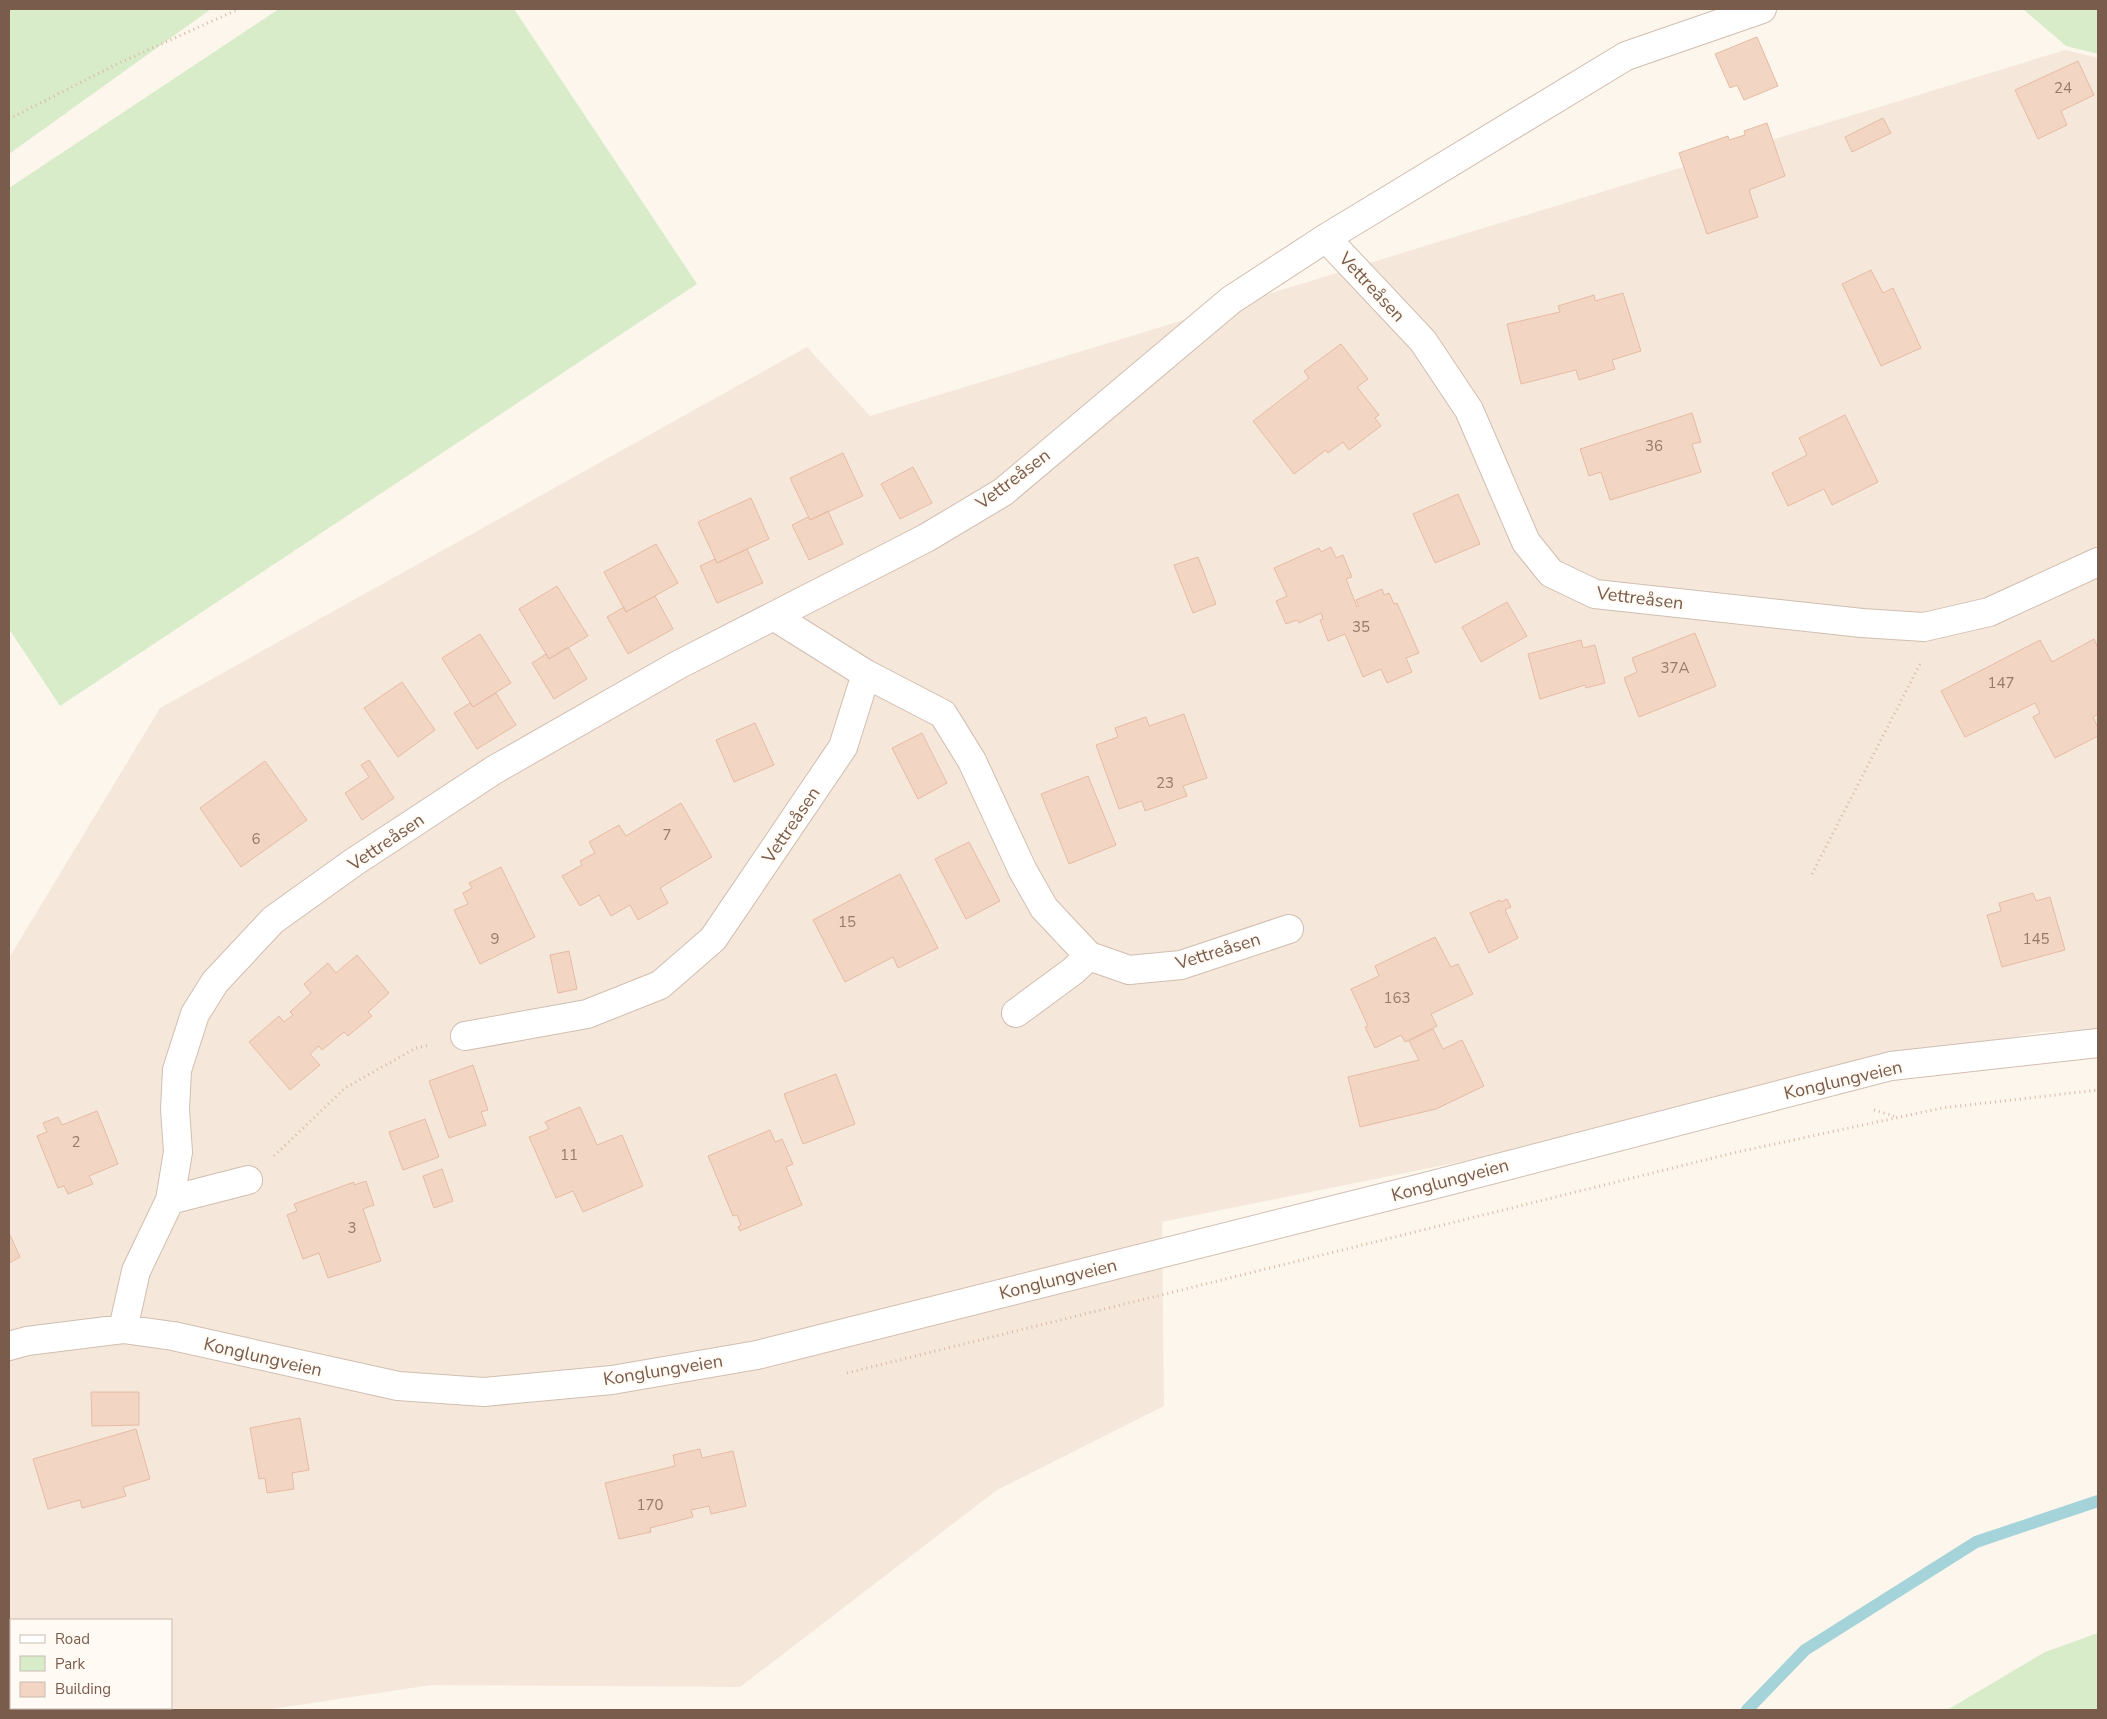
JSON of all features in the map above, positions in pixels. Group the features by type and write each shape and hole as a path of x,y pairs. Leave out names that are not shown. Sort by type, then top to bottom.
{"street":[{"name":"Vettreåsen","path":"123,1329 136,1270 170,1200 178,1152 175,1109 177,1070 195,1014 215,982 273,920 354,862 494,770 678,665 926,538 1002,492 1231,300 1326,238 1626,56 1762,9"},
{"name":"Vettreåsen","path":"1326,238 1423,341 1439,364 1469,410 1526,542 1551,573 1595,594 1862,623 1924,627 1989,612 2098,562"},
{"name":"Vettreåsen","path":"774,617 866,674 943,714 972,761 1023,871 1044,908 1089,956 1129,970 1181,965 1288,929"},
{"name":"Vettreåsen","path":"465,1036 587,1014 660,985 713,939 843,747 866,674"},
{"path":"1016,1013 1073,971 1089,956"},
{"name":"Konglungveien","path":"9,1346 27,1340 123,1329 172,1336 398,1386 484,1392 612,1380 757,1355 1411,1190 1891,1066 2098,1044"},
{"path":"170,1200 248,1180"}],"path":[{"path":"9,119 117,64 239,9"},
{"path":"1812,874 1919,666 1924,627"},
{"path":"248,1180 345,1088 416,1048 465,1036"},
{"path":"875,1367 1733,1153 1942,1108 2098,1090"}],"shaded area":[{"path":"2065,50 2098,58 2098,1030 2041,1032 1868,1065 1722,1109 1162,1222 1164,1406 997,1490 740,1687 432,1685 265,1710 9,1710 9,958 160,708 807,347 870,416"}],"green space":[{"path":"9,9 211,9 9,154"},
{"path":"279,9 514,9 697,284 60,706 9,629 9,188"},
{"path":"2023,9 2098,9 2098,54 2066,46"},
{"path":"2098,1633 2098,1710 1947,1710 2045,1652"}],"building":[{"path":"1757,37 1778,86 1744,100 1737,85 1730,88 1715,54"},
{"path":"2078,61 2094,95 2061,111 2067,125 2038,139 2015,90"},
{"path":"1883,118 1891,133 1852,152 1845,137"},
{"path":"1767,123 1785,176 1749,190 1758,217 1707,234 1679,153 1728,136 1729,140 1745,135 1744,131"},
{"path":"1871,270 1883,293 1893,288 1921,348 1881,366 1842,284"},
{"path":"1623,293 1641,351 1612,360 1615,369 1579,380 1576,370 1521,384 1507,324 1560,312 1558,306 1594,295 1595,301"},
{"path":"1341,344 1368,379 1357,387 1379,415 1375,418 1381,426 1349,450 1343,442 1328,453 1326,450 1294,474 1253,421 1309,378 1304,371"},
{"path":"1692,413 1701,442 1692,444 1701,472 1610,500 1601,472 1589,476 1580,449"},
{"path":"1845,415 1878,482 1832,505 1824,489 1788,506 1772,473 1807,455 1799,438"},
{"path":"843,453 863,496 810,520 790,478"},
{"path":"913,467 932,503 900,519 881,484"},
{"path":"1458,494 1480,544 1435,563 1413,514"},
{"path":"751,498 769,539 717,563 698,522"},
{"path":"828,511 843,544 809,560 792,525 808,517 810,520"},
{"path":"656,544 678,583 626,612 604,572"},
{"path":"1331,547 1336,558 1343,555 1352,577 1346,579 1357,607 1359,606 1356,600 1382,589 1384,595 1389,593 1394,604 1397,603 1419,653 1406,658 1412,672 1387,683 1381,669 1363,677 1345,634 1328,641 1320,620 1323,619 1321,613 1299,623 1297,620 1286,624 1276,601 1287,596 1274,568 1319,548 1321,552"},
{"path":"747,549 763,583 717,603 700,566 715,559 717,563"},
{"path":"1198,557 1216,604 1193,613 1174,565"},
{"path":"557,586 588,636 549,659 519,609"},
{"path":"655,596 673,629 628,654 607,617 624,607 626,612"},
{"path":"1507,602 1527,636 1481,662 1462,627"},
{"path":"1695,633 1716,686 1639,717 1624,678 1637,672 1632,658"},
{"path":"480,634 511,683 473,707 442,658"},
{"path":"2094,639 2098,648 2098,714 2093,717 2098,728 2098,736 2055,758 2033,717 2040,713 2035,703 1965,737 1941,691 2040,640 2052,662"},
{"path":"1581,640 1583,648 1595,645 1605,683 1586,688 1585,685 1540,699 1528,654"},
{"path":"568,647 587,679 554,699 532,663 546,654 549,659"},
{"path":"402,682 435,730 398,757 364,708"},
{"path":"496,693 516,725 477,749 454,713 470,703 473,707"},
{"path":"1184,714 1207,778 1183,786 1187,796 1145,811 1142,801 1119,809 1096,745 1118,737 1115,728 1146,717 1149,726"},
{"path":"755,723 774,765 734,782 716,740"},
{"path":"922,733 947,783 918,799 892,748"},
{"path":"369,760 394,798 362,820 345,793 369,777 361,765"},
{"path":"265,761 307,820 241,867 200,808"},
{"path":"1088,776 1116,845 1069,864 1041,794"},
{"path":"681,803 712,857 660,888 668,903 638,920 630,905 611,916 599,895 580,906 562,876 582,865 580,861 595,853 589,842 619,825 626,836"},
{"path":"969,842 1000,901 966,919 935,859"},
{"path":"501,867 535,937 480,964 454,910 468,904 463,893 472,888 469,883"},
{"path":"900,874 938,948 898,968 893,957 845,982 813,920"},
{"path":"2033,893 2036,901 2050,897 2065,950 2002,967 1987,915 2001,911 1999,903"},
{"path":"1507,899 1511,907 1505,910 1518,938 1489,953 1470,913 1500,900 1501,902"},
{"path":"1435,937 1451,967 1458,964 1473,994 1431,1014 1437,1026 1405,1042 1401,1035 1375,1048 1365,1027 1368,1026 1351,989 1379,976 1375,966"},
{"path":"569,951 577,989 558,993 550,955"},
{"path":"357,955 389,993 368,1012 372,1016 348,1036 344,1032 322,1050 319,1046 310,1054 320,1065 290,1090 249,1042 279,1016 284,1022 293,1015 290,1012 311,993 304,984 328,963 336,973"},
{"path":"1433,1029 1443,1049 1462,1040 1484,1086 1436,1109 1360,1127 1348,1077 1419,1060 1409,1041"},
{"path":"473,1065 488,1110 481,1112 486,1125 449,1138 429,1081"},
{"path":"836,1074 855,1124 803,1144 784,1094"},
{"path":"580,1107 597,1145 622,1135 643,1186 583,1212 573,1191 556,1198 529,1137 549,1129 545,1122"},
{"path":"97,1111 118,1164 89,1176 93,1184 68,1194 64,1186 58,1188 37,1136 47,1132 43,1123 58,1117 62,1125"},
{"path":"425,1119 439,1157 403,1170 389,1132"},
{"path":"770,1130 775,1142 782,1139 793,1164 786,1167 802,1205 740,1231 738,1227 741,1225 737,1215 733,1216 708,1156"},
{"path":"442,1169 453,1201 434,1208 423,1176"},
{"path":"366,1181 374,1205 363,1209 381,1261 328,1278 319,1253 303,1259 287,1215 297,1211 294,1204 354,1182 354,1185"},
{"path":"9,1233 20,1257 9,1263"},
{"path":"91,1392 139,1392 139,1425 92,1426"},
{"path":"300,1418 309,1470 292,1473 294,1489 267,1493 265,1478 259,1479 250,1428"},
{"path":"136,1429 150,1479 123,1487 126,1496 82,1508 80,1500 48,1509 33,1459"},
{"path":"700,1449 702,1458 733,1451 746,1506 711,1514 709,1506 691,1510 693,1517 650,1528 651,1532 619,1539 605,1483 675,1466 673,1455"}],"waterway":[{"path":"1747,1710 1805,1650 1976,1542 2098,1501"}]}
